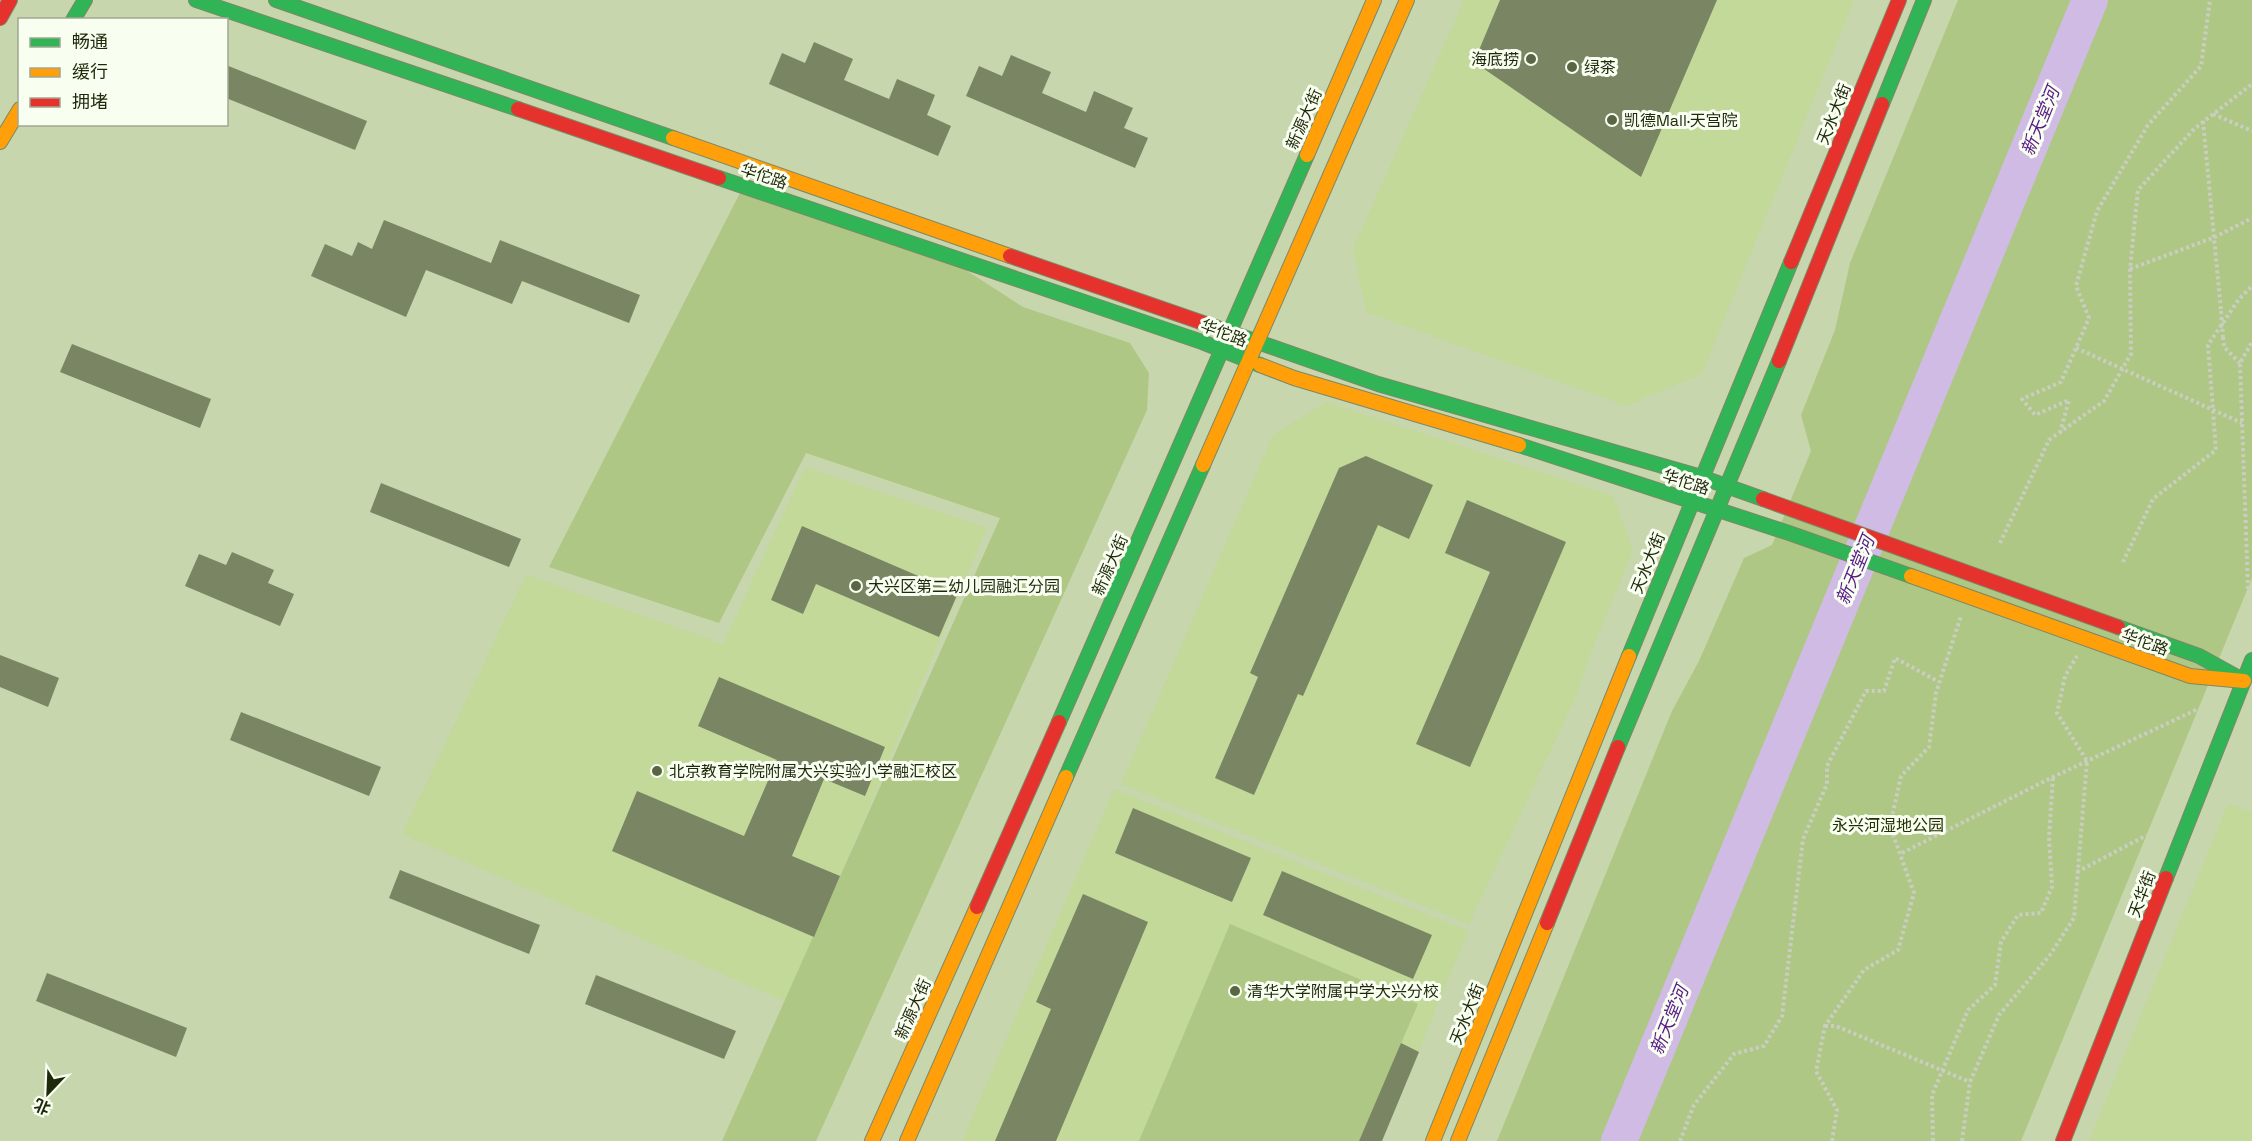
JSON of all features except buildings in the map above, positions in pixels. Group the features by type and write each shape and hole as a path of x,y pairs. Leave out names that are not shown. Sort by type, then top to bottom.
{"main road":[{"path":"0,18 10,0"},
{"path":"75,18 85,0"},
{"name":"华佗路","path":"196,0 1222,350 1294,378 1543,452 1789,533 2190,676 2248,682"},
{"name":"华佗路","path":"276,0 1378,384 1701,477 2199,656 2248,682"},
{"name":"新源大街","path":"872,1141 1231,331 1374,0"},
{"path":"907,1141 1407,0"},
{"name":"天水大街","path":"1433,1141 1691,501 1899,0"},
{"path":"1458,1141 1668,623 1728,487 1924,0"},
{"path":"0,142 18,112"},
{"name":"天华街","path":"2063,1141 2248,682 2252,660"}],"path":[{"path":"2060,433 2069,400 2035,415 2022,399 2061,382 2089,318 2076,286 2097,211 2148,125 2201,66 2210,0"},
{"path":"2000,543 2049,440 2104,401 2131,354 2130,269 2138,190 2203,122 2252,84"},
{"path":"2213,114 2252,131"},
{"path":"2203,122 2224,347 2240,363"},
{"path":"2130,269 2215,237 2252,218"},
{"path":"2123,562 2153,499 2216,450 2208,345 2238,299 2252,286"},
{"path":"2248,589 2240,363 2252,342"},
{"path":"2076,348 2242,423"},
{"path":"1832,1141 1837,1110 1816,1071 1825,1026 1864,970 1898,950 1914,893 1902,853 1890,826 1902,776 1929,747 1940,682 1961,616"},
{"path":"1962,1141 1970,1082 1999,1015 2050,955 2074,918 2087,760 2058,713 2065,676 2079,652"},
{"path":"1680,1141 1694,1105 1734,1054 1764,1046 1782,1016 1803,839 1827,784 1827,766 1866,691 1884,691 1895,658 1940,682"},
{"path":"1902,853 2087,760 2198,710"},
{"path":"1933,1141 1932,1095 1968,1010 1995,985 2001,942 2018,915 2041,913 2052,887 2049,837 2053,777"},
{"path":"2077,872 2147,835"},
{"path":"1825,1026 1836,1026 1970,1082"}],"shaded area":[{"path":"1464,0 1854,0 1702,374 1626,406 1366,312 1353,249"},
{"path":"1326,402 1613,496 1633,550 1588,660 1577,694 1469,924 1121,784 1273,435"},
{"name":"北京教育学院附属大兴实验小学融汇校区","path":"805,467 987,528 787,1002 402,834 526,575 723,644"},
{"name":"清华大学附属中学大兴分校","path":"1114,789 1468,931 1382,1141 962,1141"},
{"path":"2228,804 2252,812 2252,1141 2089,1141"}],"green space":[{"name":"永兴河湿地公园","path":"1958,0 2252,0 2252,578 2021,1141 1497,1141 1672,711 1699,661 1744,558 1772,545 1811,451 1801,415 1835,330 1850,263"},
{"path":"742,189 941,254 1023,307 1130,343 1149,373 1147,410 816,1141 722,1141 1000,518 806,453 719,623 549,567"},
{"path":"1230,924 1418,1004 1359,1141 1139,1141"}],"waterway":[{"name":"新天堂河","path":"1619,1141 2090,0"}],"traffic: fast":[{"path":"74,18 85,0"},
{"path":"196,0 518,109"},
{"path":"276,0 673,138"},
{"path":"1882,104 1924,0"},
{"path":"1059,722 1307,155"},
{"path":"719,178 1202,342 1260,365"},
{"path":"1629,656 1791,262"},
{"path":"1215,327 1378,384 1701,477 1763,499"},
{"path":"1618,747 1779,361"},
{"path":"1519,445 1789,533 1911,576"},
{"path":"1066,777 1203,465"},
{"path":"2118,627 2199,656 2237,677"},
{"path":"2166,878 2252,660"}],"traffic: slow":[{"path":"1307,155 1374,0"},
{"path":"1203,465 1407,0"},
{"path":"0,142 18,112"},
{"path":"673,138 1010,256"},
{"path":"1260,365 1294,378 1519,445"},
{"path":"1911,576 2190,676 2244,681"},
{"path":"1433,1141 1629,656"},
{"path":"907,1141 1066,777"},
{"path":"872,1141 977,907"},
{"path":"1458,1141 1547,923"}],"traffic: jam":[{"path":"0,18 10,0"},
{"path":"1791,262 1899,0"},
{"path":"1779,361 1882,104"},
{"path":"518,109 719,178"},
{"path":"1010,256 1215,327"},
{"path":"1763,499 2118,627"},
{"path":"977,907 1059,722"},
{"path":"1547,923 1618,747"},
{"path":"2063,1141 2166,878"}],"place":[{"name":"海底捞","path":"1531,59"},
{"name":"绿茶","path":"1572,67"},
{"name":"凯德Mall·天宫院","path":"1612,120"},
{"name":"大兴区第二幼儿园融汇分园","path":"856,586"},
{"name":"北京教育学院附属大兴实验小学融汇校区","path":"657,771"},
{"name":"清华大学附属中学大兴分校","path":"1235,991"}]}
